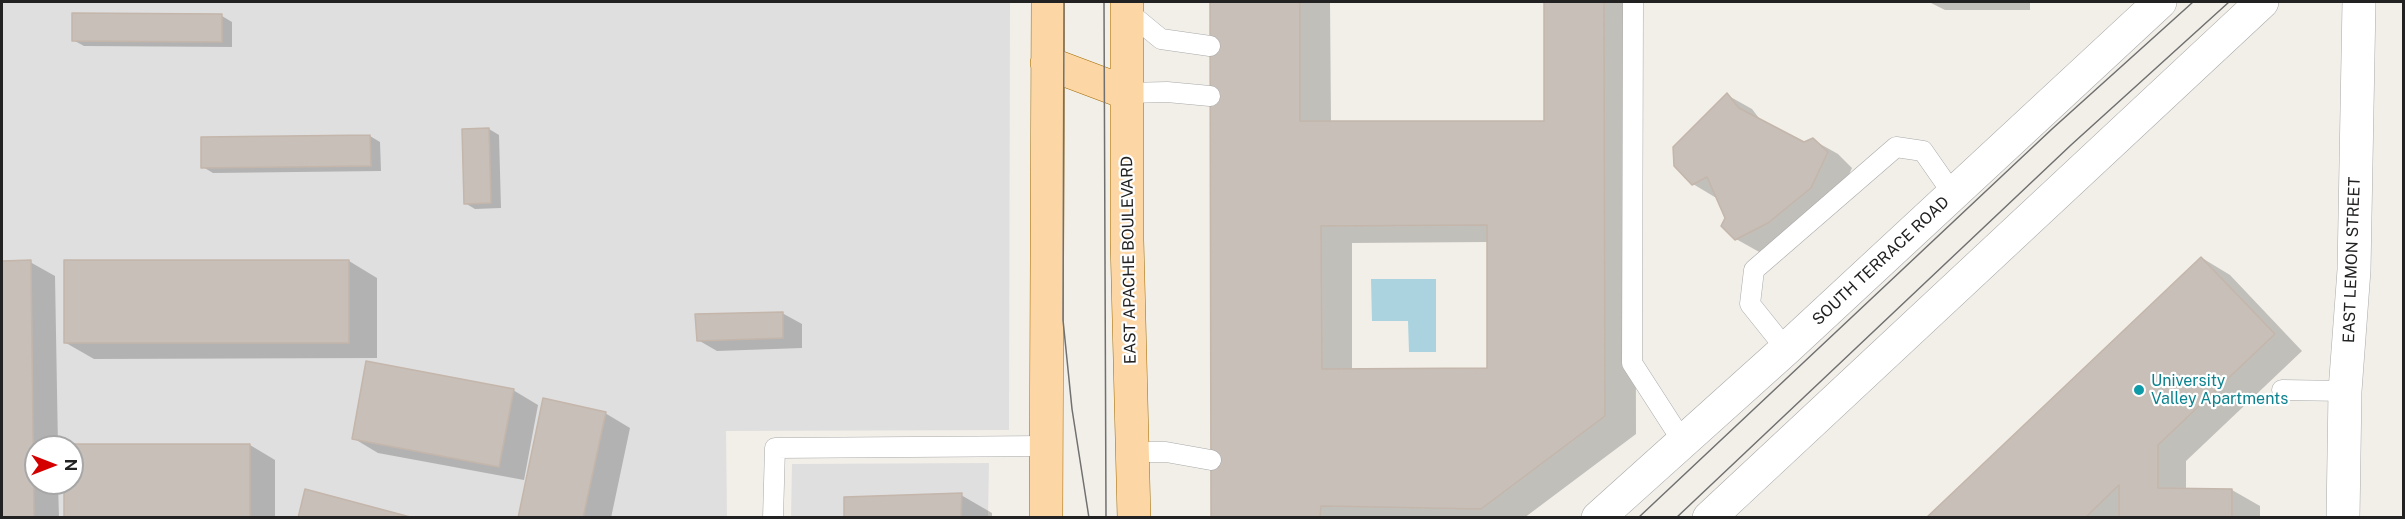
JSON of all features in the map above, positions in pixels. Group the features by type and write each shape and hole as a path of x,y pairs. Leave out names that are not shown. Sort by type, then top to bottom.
{"main road":[{"path":"1046,518 1047,2"},
{"name":"EAST APACHE BOULEVARD","path":"1127,6 1127,240 1134,518"},
{"path":"1047,63 1127,93"}],"street":[{"name":"SOUTH TERRACE ROAD","path":"1598,518 1786,349 2160,2"},
{"path":"1709,518 2262,2"},
{"name":"EAST LEMON STREET","path":"2343,518 2345,391 2354,270 2359,2"}],"lane":[{"path":"1633,2 1632,363 1683,442"},
{"path":"1127,6 1161,39 1210,46"},
{"path":"1127,93 1167,92 1210,96"},
{"path":"1786,349 1750,303 1754,270 1896,147 1923,151 1953,194"},
{"path":"2282,390 2345,391"},
{"path":"773,518 775,448 1046,446"},
{"path":"1133,452 1166,452 1211,460"}],"shaded area":[{"path":"2,2 1010,2 1009,430 726,431 727,517 2,517"},
{"path":"989,463 988,517 791,518 792,464"}],"water":[{"path":"1371,279 1436,279 1436,352 1409,352 1408,321 1372,321"}],"building":[{"path":"1210,2 1300,2 1300,121 1544,121 1544,2 1604,2 1605,416 1481,509 1321,506 1320,518 1211,518","holes":["1487,225 1487,368 1322,369 1321,226"]},
{"path":"72,13 222,14 222,42 72,41"},
{"path":"1727,93 1739,108 1804,142 1813,138 1828,152 1811,188 1768,223 1735,240 1721,226 1725,218 1707,177 1692,185 1674,166 1673,147"},
{"path":"489,128 491,203 464,204 462,129"},
{"path":"370,135 371,166 201,168 201,137"},
{"name":"University Valley Apartments","path":"2201,257 2275,334 2158,445 2158,488 2232,489 2232,518 2119,518 2119,485 2085,518 1926,518"},
{"path":"31,260 33,435 24,435 24,495 34,495 34,518 2,518 2,261"},
{"path":"64,260 349,260 349,343 64,343"},
{"path":"783,312 783,338 697,341 695,314"},
{"path":"366,361 514,389 499,467 352,439"},
{"path":"543,398 606,412 583,518 518,518"},
{"path":"84,444 250,444 250,518 64,518 64,495 84,495"},
{"path":"305,489 414,518 298,518"},
{"path":"962,493 961,518 844,518 844,497"}],"tram line":[{"path":"1064,2 1063,320 1072,409 1089,518"},
{"path":"1104,2 1106,518"},
{"path":"1638,518 2052,129 2193,2"},
{"path":"1676,518 2071,145 2229,2"}],"place":[{"name":"University Valley Apartments","path":"2139,390"}]}
